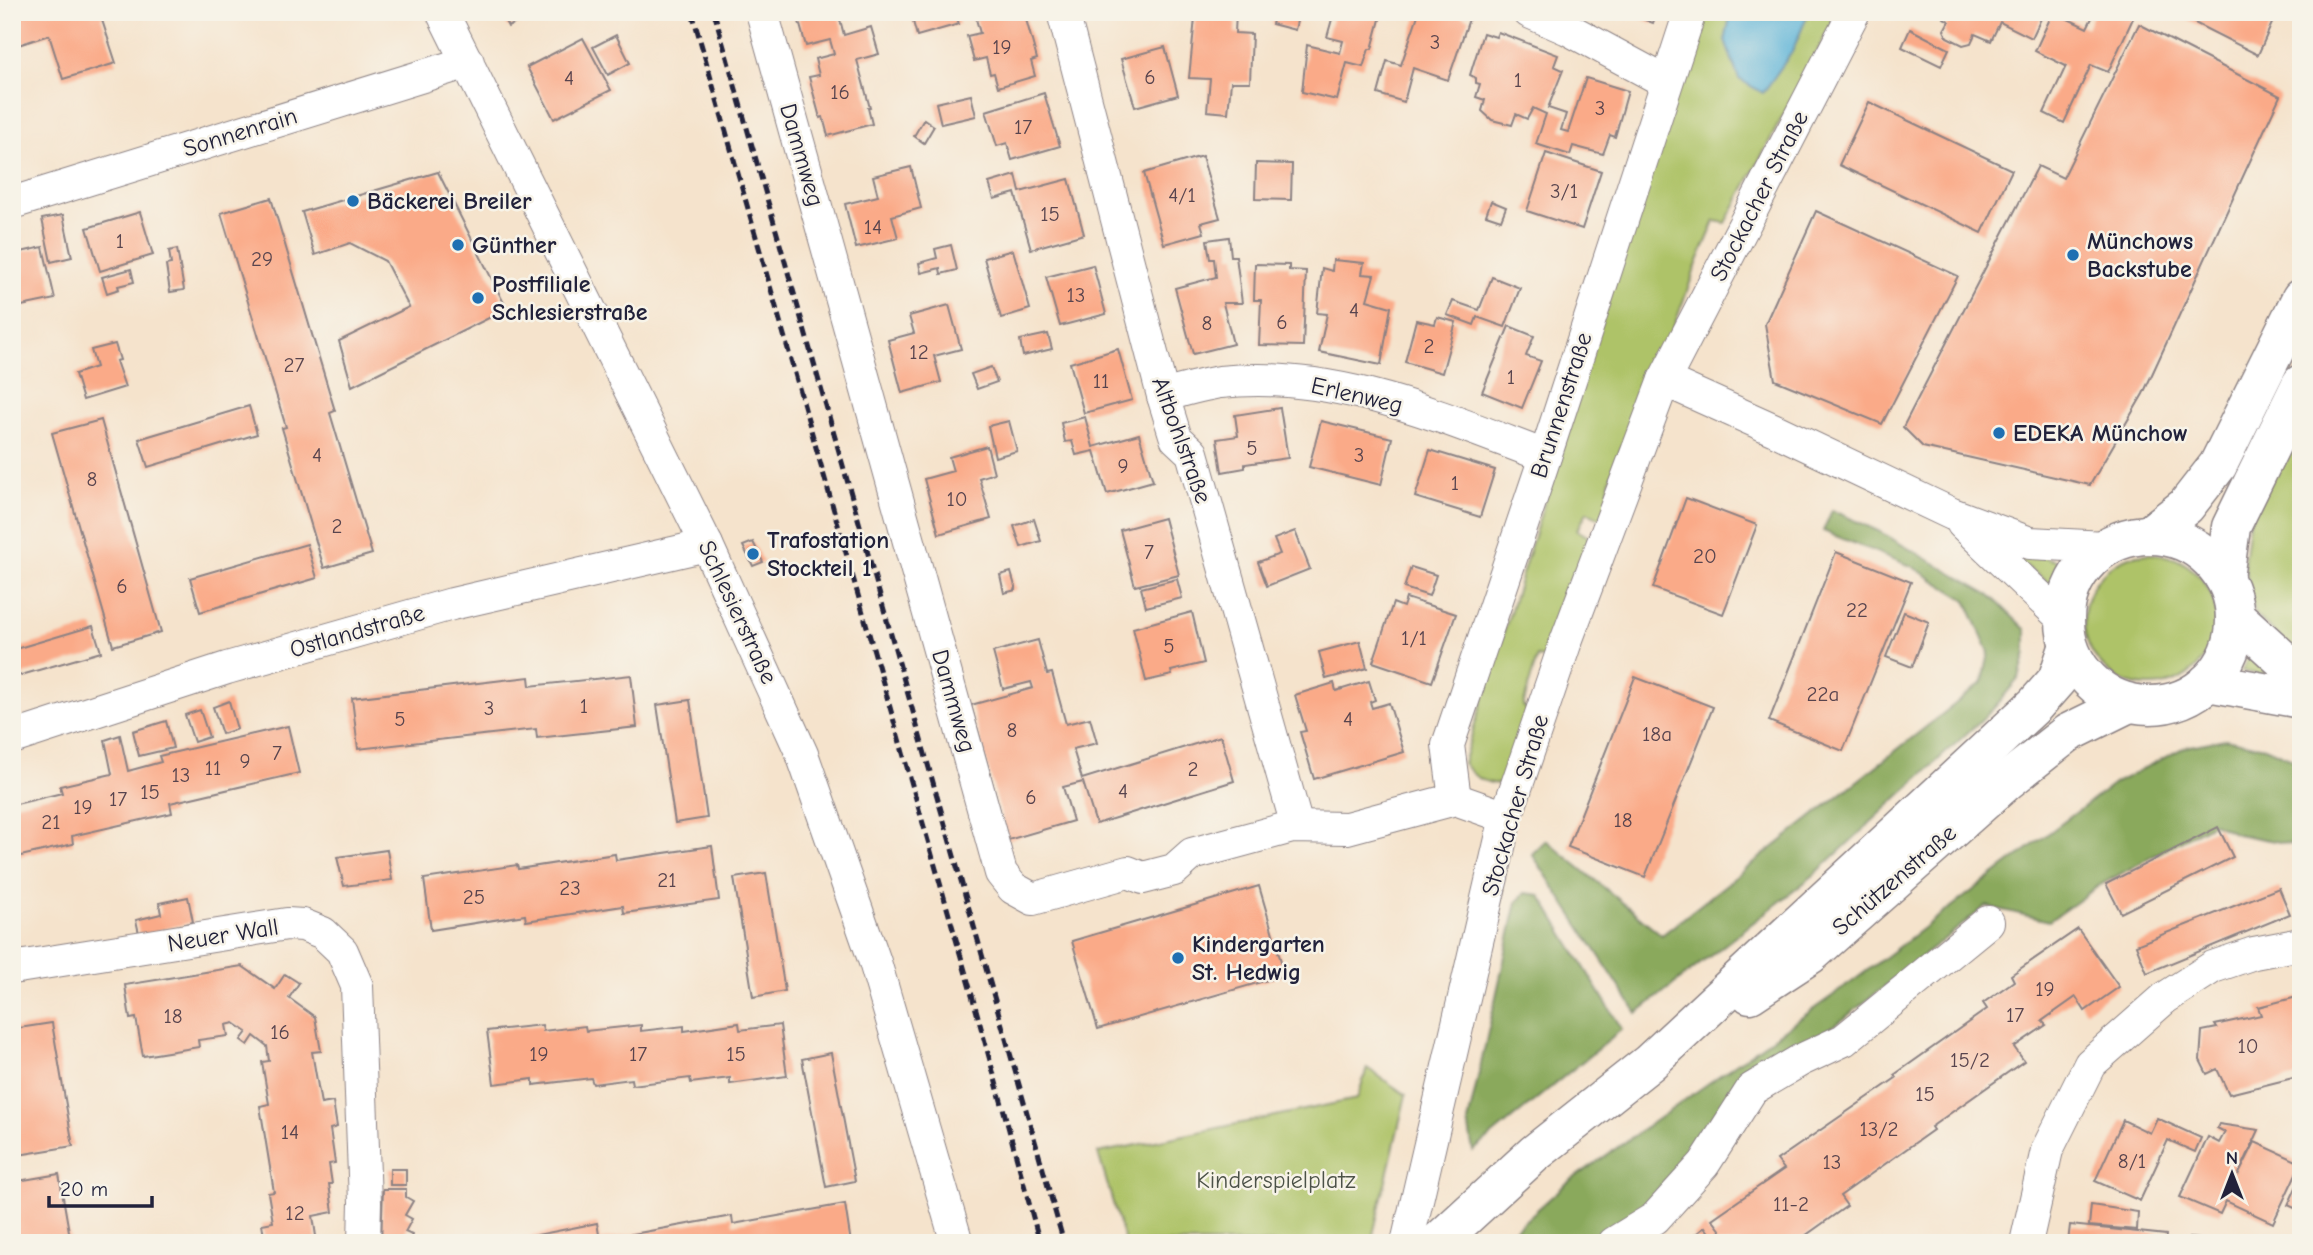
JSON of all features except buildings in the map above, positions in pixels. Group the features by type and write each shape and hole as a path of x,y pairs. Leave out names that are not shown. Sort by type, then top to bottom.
{"main road":[{"path":"2150,534 2186,506 2218,465 2301,298"},
{"path":"2224,578 2231,527 2301,384"},
{"path":"2150,534 2193,546 2211,561 2224,578 2232,596 2235,616 2233,640 2224,663 2208,682 2185,698 2157,705 2129,703 2103,692 2082,672 2066,634 2069,591 2083,566 2105,547 2126,538 2150,534"},
{"path":"2235,616 2301,676"},
{"name":"Schützenstraße","path":"1437,1243 1534,1153 1657,1055 2035,705 2057,680 2066,634"},
{"path":"2208,682 2301,699"},
{"name":"Schützenstraße","path":"1657,1055 1811,954 2007,781 2068,733 2129,703"}],"street":[{"name":"Schlesierstraße","path":"442,12 707,544 802,754 875,962 957,1243"},
{"name":"Dammweg","path":"762,12 1001,873 1013,888 1033,899 1128,872 1143,878 1174,870 1192,854 1297,826 1347,828 1455,799"},
{"name":"Altbohlstraße","path":"1063,12 1163,396 1176,438 1192,453 1297,826"},
{"path":"1529,12 1568,29 1666,82"},
{"name":"Brunnenstraße","path":"1455,799 1447,745 1545,456 1689,12"},
{"name":"Stockacher Straße","path":"1407,1243 1506,817 1565,644 1664,380 1854,12"},
{"name":"Sonnenrain","path":"12,203 468,62"},
{"path":"1664,380 1952,514 2030,543 2105,547"},
{"name":"Erlenweg","path":"1163,396 1219,382 1308,381 1384,398 1443,417 1545,456"},
{"path":"1952,514 2066,634"},
{"name":"Ostlandstraße","path":"12,738 227,668 439,608 707,544"},
{"path":"1455,799 1506,817"},
{"path":"1614,1243 1655,1218 1704,1164 1752,1089 1801,1060 1844,1040 1988,922"},
{"name":"Neuer Wall","path":"12,968 287,924 303,925 323,933 342,951 357,986 366,1202 364,1243"},
{"path":"2026,1243 2047,1150 2090,1065 2165,998 2214,967 2254,953 2301,944"}],"green space":[{"path":"1702,12 1838,12 1726,223 1715,221 1673,329 1619,454 1609,483 1605,520 1587,512 1577,530 1597,542 1555,660 1537,657 1523,706 1536,719 1501,784 1484,781 1463,763 1653,155"},
{"path":"2301,413 2301,542 2294,555 2301,563 2301,657 2255,615 2244,562 2249,522"},
{"path":"1832,510 1878,531 1990,595 2026,630 2026,653 2019,678 1993,709 1814,875 1637,1013 1532,854 1546,840 1662,935 1983,682 1989,652 1966,600 1911,566 1823,531"},
{"path":"2002,542 2062,563 2051,584 1999,547"},
{"path":"2150,554 2175,559 2196,574 2211,595 2216,620 2211,645 2196,666 2175,681 2150,686 2125,681 2104,666 2089,645 2084,620 2089,595 2104,574 2125,559"},
{"path":"2249,654 2293,681 2242,671"},
{"path":"2225,739 2265,747 2301,763 2301,846 2237,834 2213,823 2100,885 2049,921 1986,906 1837,1024 1741,1081 1647,1205 1586,1243 1500,1243 1567,1183 1852,982 2115,783 2185,747"},
{"path":"1525,893 1540,895 1622,1029 1473,1151 1468,1122 1517,902"},
{"name":"Kinderspielplatz","path":"1367,1068 1406,1095 1371,1243 1125,1243 1098,1153 1357,1099"}],"water":[{"path":"1731,12 1809,12 1792,52 1763,93 1739,79 1725,41"}],"railway":[{"path":"692,12 1040,1243"},
{"path":"714,12 1064,1243"}],"place":[{"name":"Bäckerei Breiler","path":"353,201"},
{"name":"Günther","path":"458,245"},
{"name":"Münchows Backstube","path":"2073,255"},
{"name":"Postfiliale Schlesierstraße","path":"478,298"},
{"name":"EDEKA Münchow","path":"1999,433"},
{"name":"Trafostation Stockteil 1","path":"753,554"},
{"name":"Kindergarten St. Hedwig","path":"1178,958"}]}
